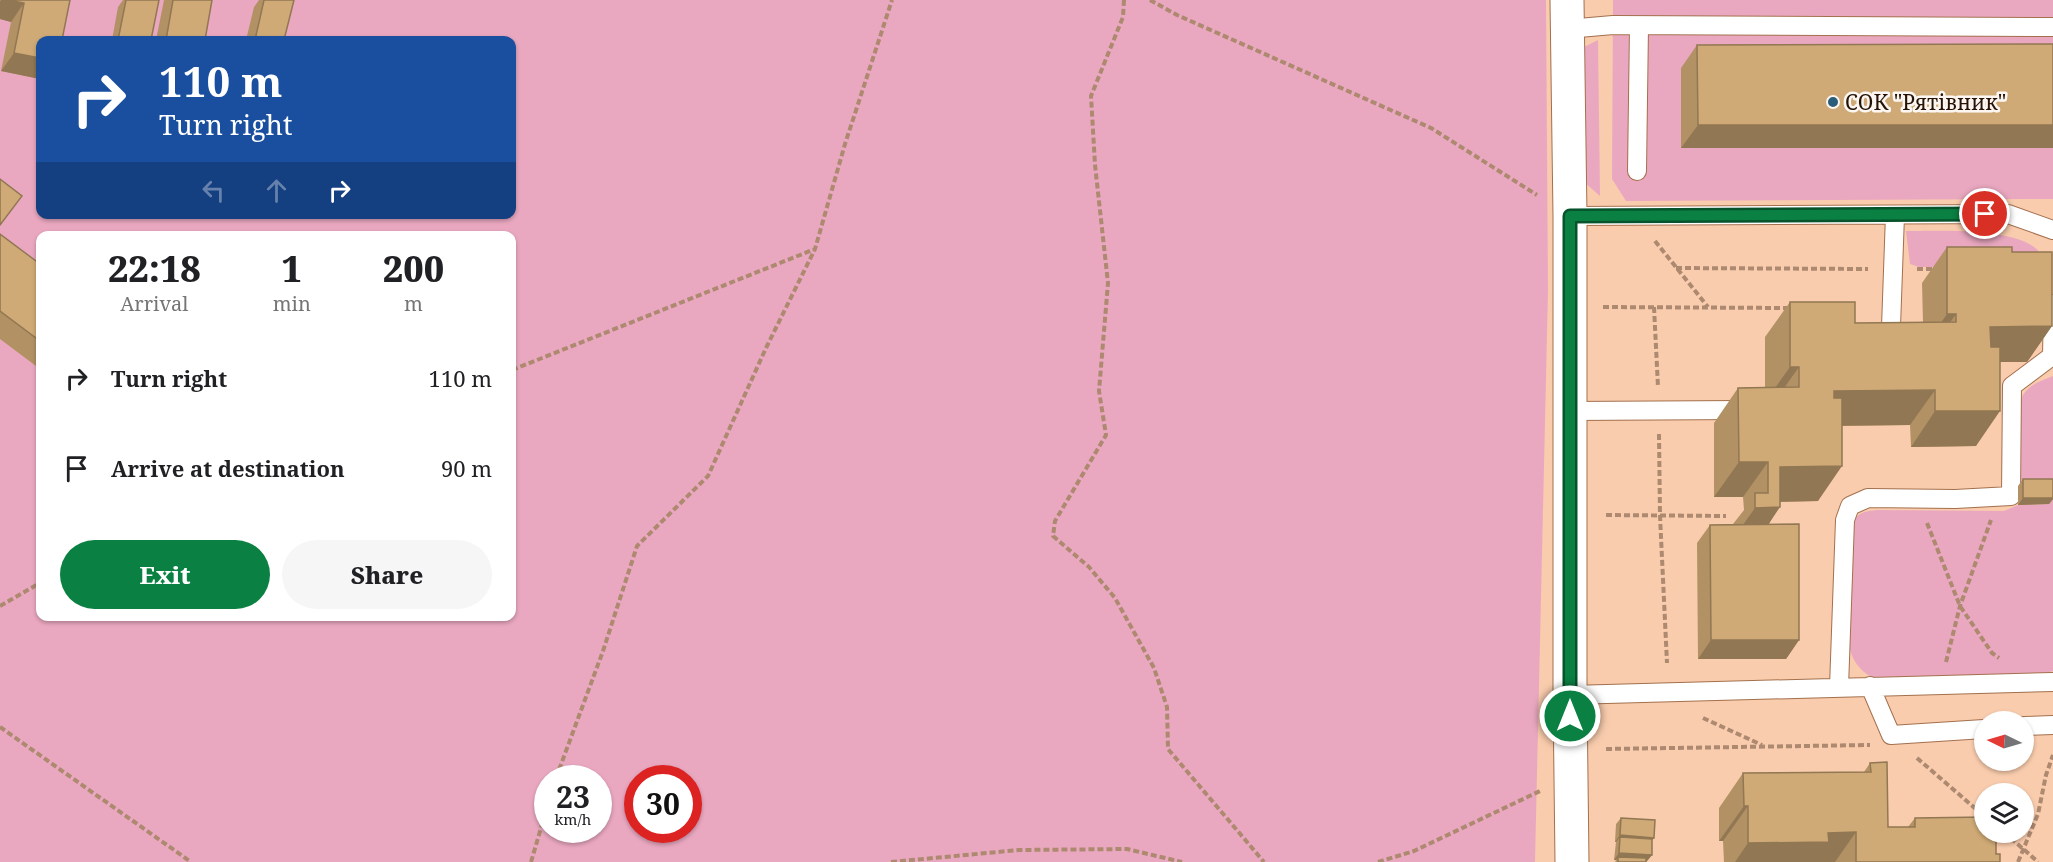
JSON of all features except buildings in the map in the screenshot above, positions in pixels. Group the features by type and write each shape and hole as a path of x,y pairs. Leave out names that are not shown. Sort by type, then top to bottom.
{"street":[{"path":"1567,14 1570,216 1569,695 1572,862"}],"lane":[{"path":"1567,14 1613,25 1639,26 2053,27"},
{"path":"1637,171 1639,26"},
{"path":"1570,216 2008,214 2053,230"},
{"path":"1891,327 1895,215"},
{"path":"1839,687 1845,520 1850,506 1868,498 1955,499 2011,496 2012,386 2052,356 2053,304"},
{"path":"1570,411 1743,410"},
{"path":"1569,695 2053,682"},
{"path":"1870,686 1891,735 1974,730"},
{"path":"2034,726 2053,725"}],"path":[{"path":"561,765 603,651 637,546 708,476 766,348 816,249 845,144 892,0"},
{"path":"1124,0 1123,17 1092,96 1095,165 1108,283 1099,391 1106,435 1055,521 1053,536 1089,567 1115,598 1154,668 1167,707 1168,749 1264,862"},
{"path":"1150,0 1177,15 1431,128 1570,216"},
{"path":"1637,216 1708,307"},
{"path":"516,368 816,249"},
{"path":"1676,268 1938,269"},
{"path":"1603,307 1799,308"},
{"path":"1654,307 1667,663"},
{"path":"1917,497 1960,606 1992,653 2026,682"},
{"path":"1941,685 1960,606 1999,497"},
{"path":"1606,515 1726,516"},
{"path":"0,606 36,585"},
{"path":"1702,718 1765,747"},
{"path":"0,727 191,862"},
{"path":"1606,749 1878,745 1891,735 1974,807"},
{"path":"2018,862 2038,814 2053,755"},
{"path":"1378,862 1414,851 1570,777"},
{"path":"531,862 537,843"},
{"path":"2017,843 2038,862"},
{"path":"891,862 1019,850 1116,849 1127,849 1182,862"}],"shaded area":[{"path":"0,0 1546,0 1548,290 1535,862 0,862"},
{"name":"СОК \"Рятівник\"","path":"1613,0 2053,0 2053,199 1626,201 1612,179"},
{"path":"1598,40 1600,196 1584,182 1582,48"},
{"path":"1906,231 1958,231 2000,235 2018,239 2032,246 2041,255 2020,267 1919,267 1910,264"},
{"path":"2053,376 2053,671 1877,679 1868,675 1857,664 1850,650 1852,536 1857,516 1877,510 2004,511 2018,505 2049,504 2018,486 2019,404 2028,389"}],"place":[{"name":"СОК \"Рятівник\"","path":"1833,102"}],"route":[{"path":"1570,716 1570,216 1985,214"}]}
